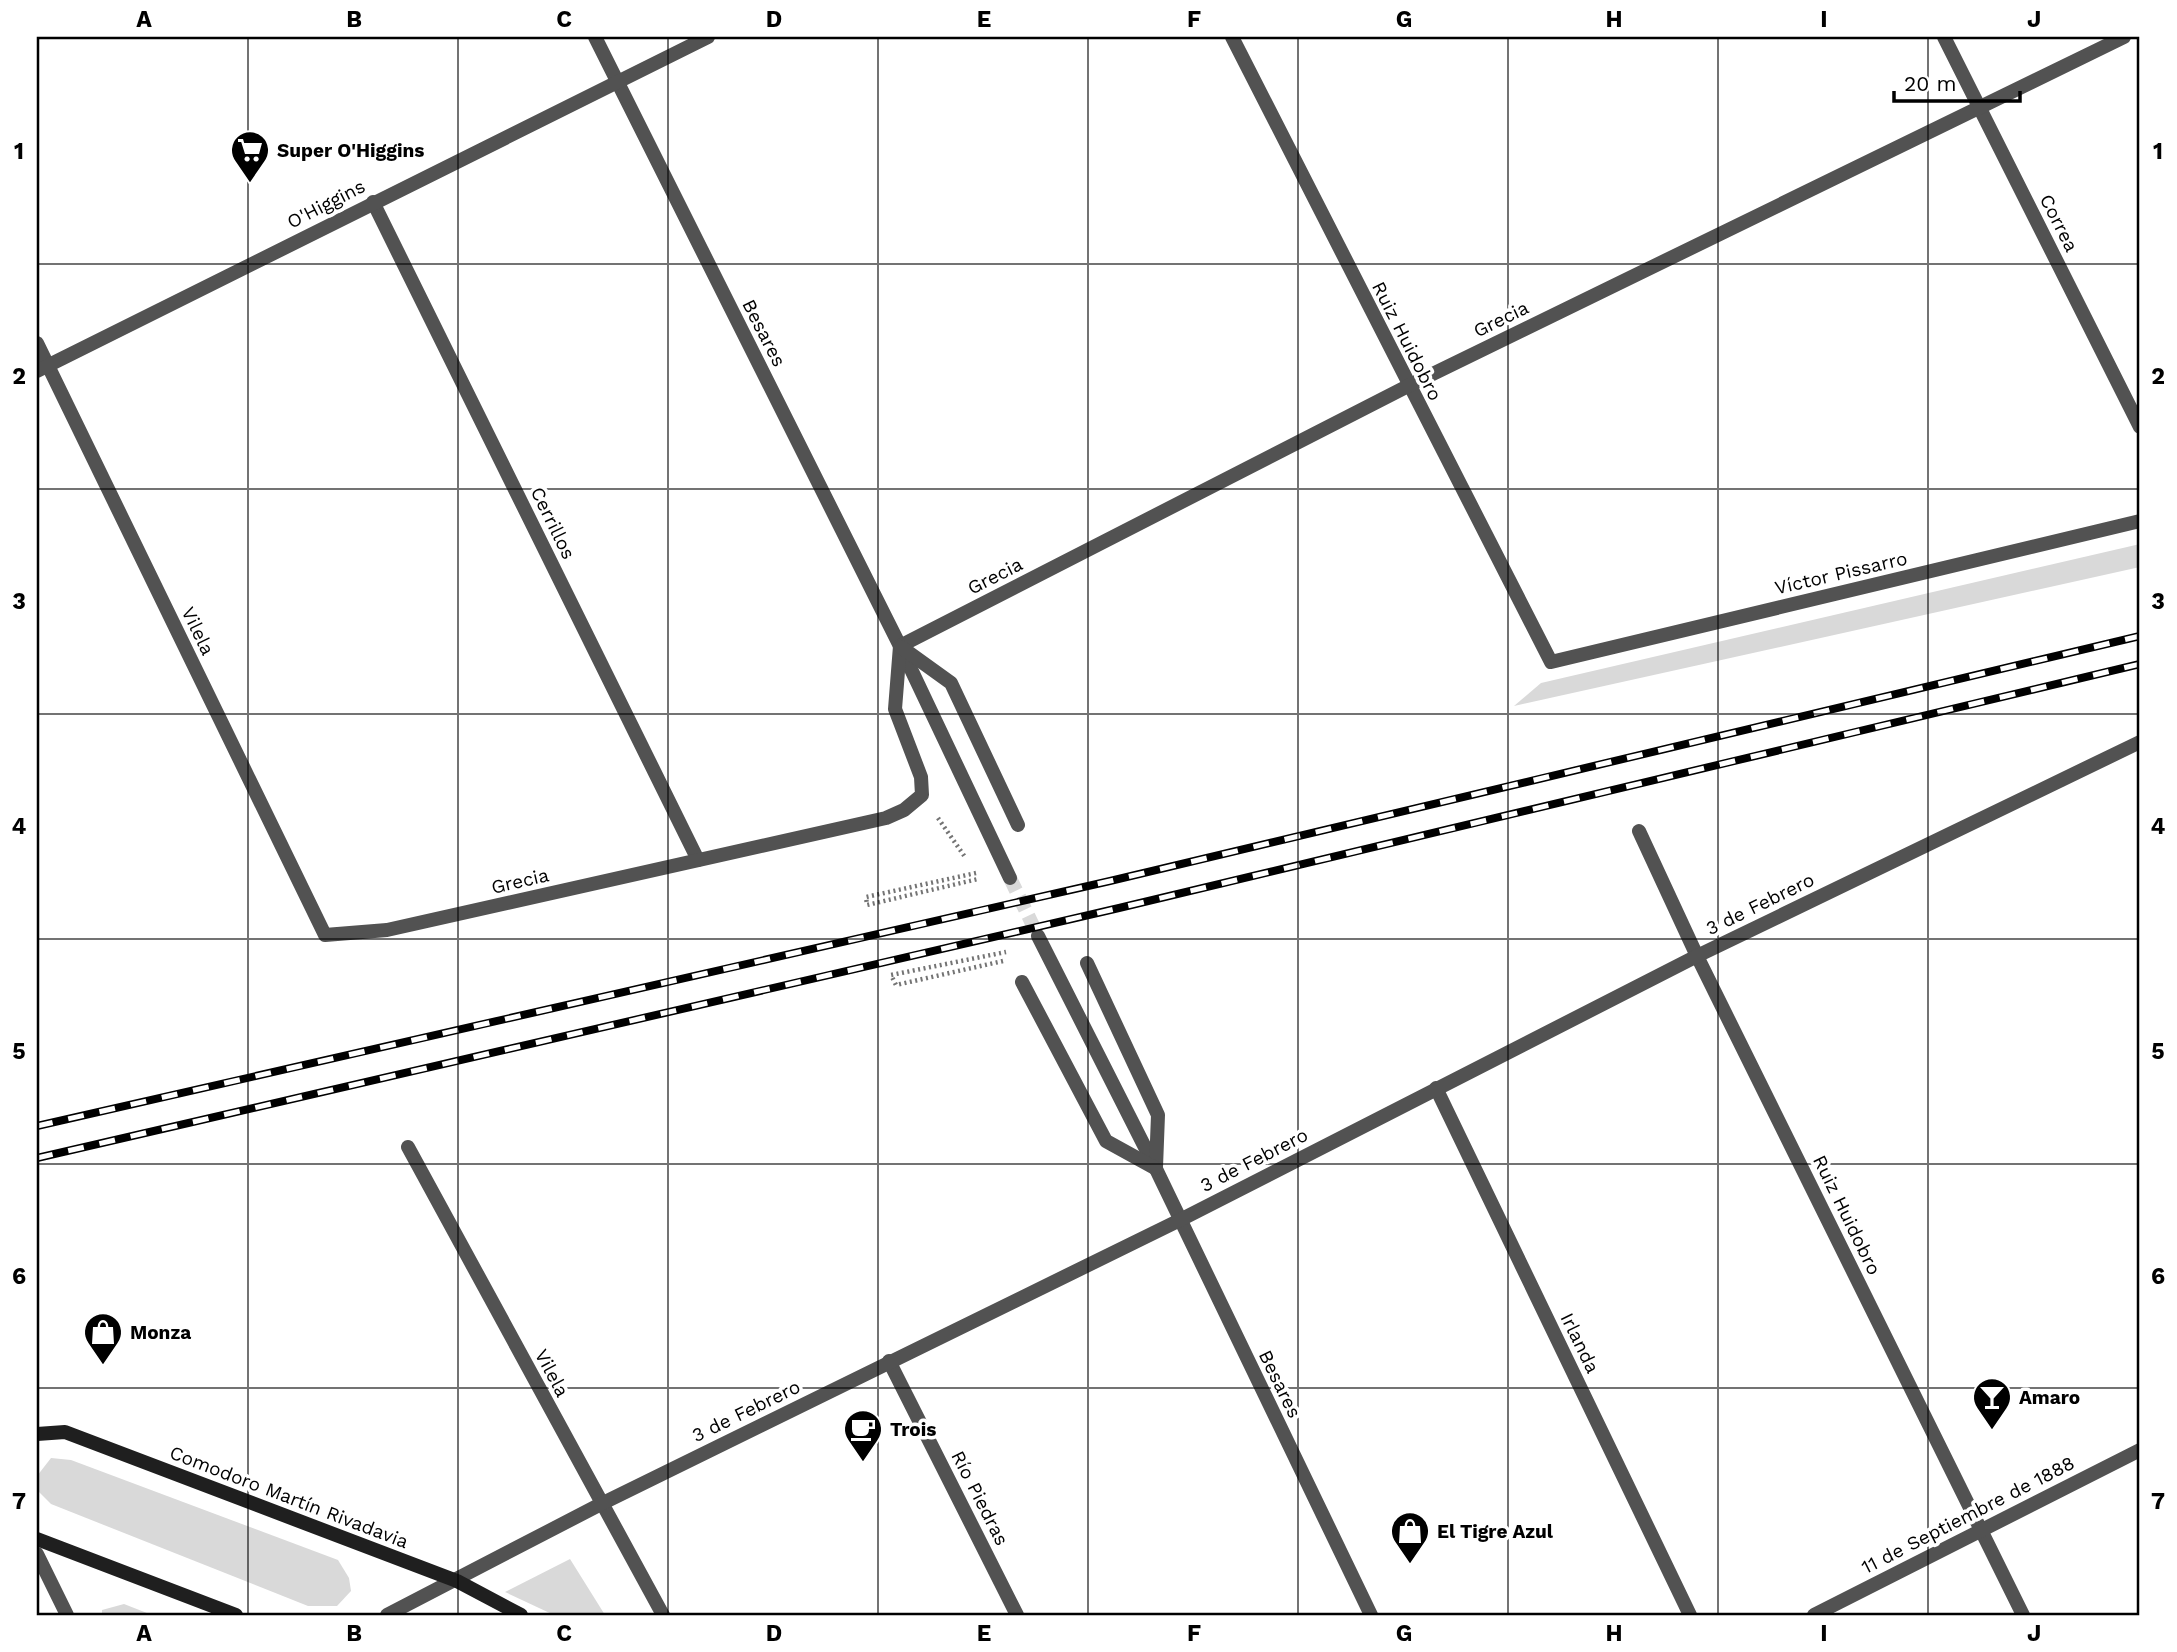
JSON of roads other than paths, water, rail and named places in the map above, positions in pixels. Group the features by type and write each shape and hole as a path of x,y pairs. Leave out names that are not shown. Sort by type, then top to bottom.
{"street":[{"name":"Besares","path":"595,37 900,646 1010,878"},
{"name":"O'Higgins","path":"42,368 708,37"},
{"name":"Ruiz Huidobro","path":"1232,37 1551,662"},
{"name":"Correa","path":"1944,37 2140,427"},
{"name":"Grecia","path":"325,935 387,930 886,818 904,810 922,795 921,777 895,709 900,646 1408,386 2124,37"},
{"name":"Cerrillos","path":"373,202 698,860"},
{"name":"Vilela","path":"37,343 42,368 325,935"},
{"name":"Víctor Pissarro","path":"1551,662 2140,521"},
{"name":"Besares","path":"900,646 951,683 1018,825"},
{"name":"3 de Febrero","path":"387,1615 601,1504 1180,1220 1697,956 2140,742"},
{"name":"Ruiz Huidobro","path":"1639,831 1697,956 2023,1615"},
{"name":"Besares","path":"1038,936 1156,1169 1371,1615"},
{"name":"Besares","path":"1087,963 1158,1115 1156,1169"},
{"path":"1022,982 1106,1141 1156,1169"},
{"name":"Irlanda","path":"1436,1088 1690,1615"},
{"name":"Vilela","path":"408,1147 663,1615"},
{"name":"Río Piedras","path":"889,1361 1017,1615"},
{"name":"Comodoro Martín Rivadavia","path":"37,1434 65,1432 457,1581 521,1615"},
{"name":"11 de Septiembre de 1888","path":"1814,1615 2140,1450"},
{"path":"37,1539 236,1615"},
{"path":"37,1554 67,1615"}],"tunnel":[{"path":"1010,878 1038,936"}],"railway":[{"path":"37,1126 1110,881 2140,636"},
{"path":"37,1158 1119,908 2140,664"}],"place":[{"name":"Super O'Higgins","path":"250,184"},
{"name":"Monza","path":"103,1366"},
{"name":"Amaro","path":"1992,1431"},
{"name":"Trois","path":"863,1463"},
{"name":"El Tigre Azul","path":"1410,1565"}]}
